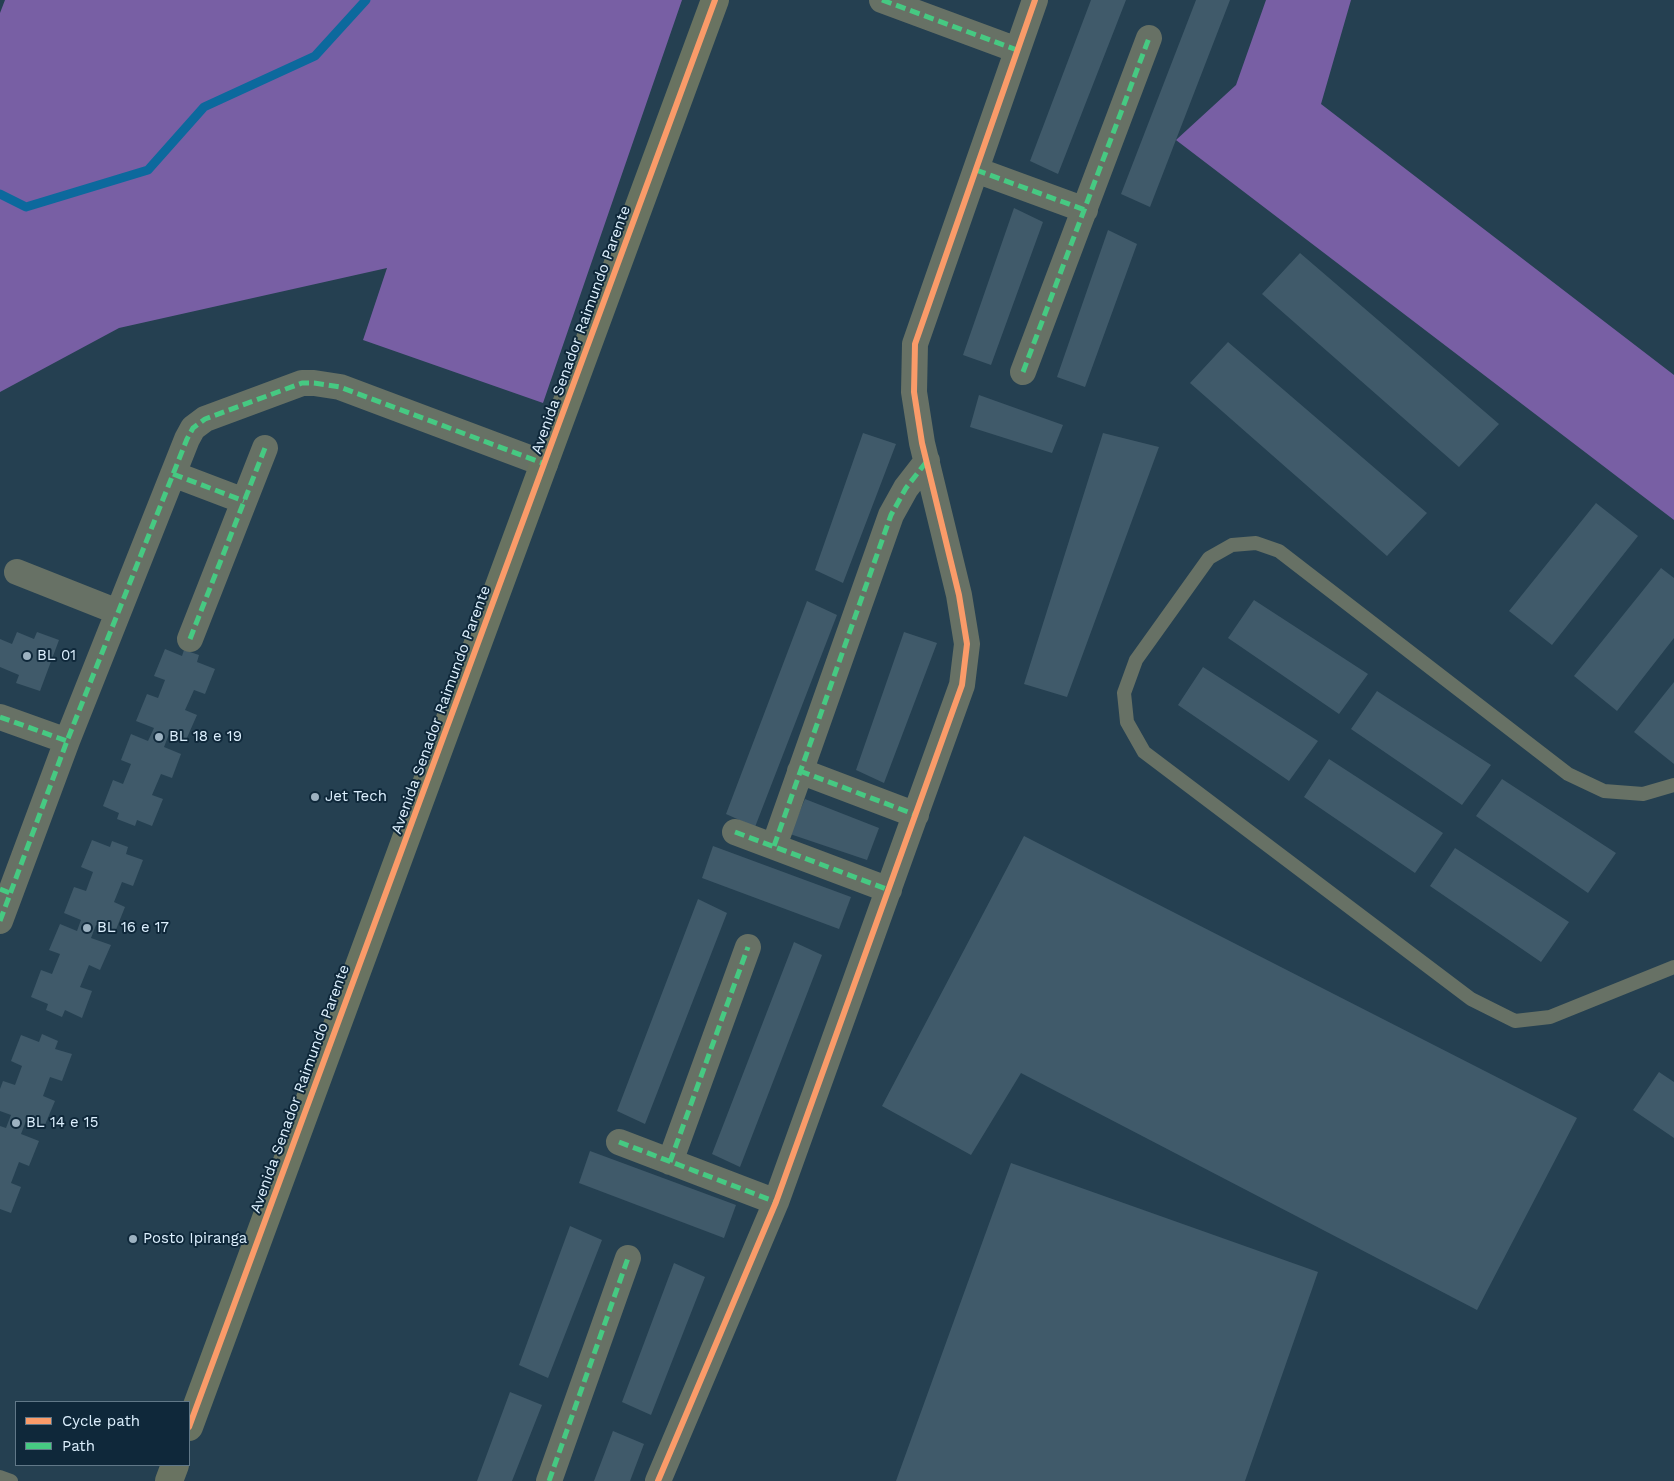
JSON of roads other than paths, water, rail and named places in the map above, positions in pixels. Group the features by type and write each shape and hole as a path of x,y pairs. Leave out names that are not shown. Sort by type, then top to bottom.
{"street":[{"name":"Avenida Senador Raimundo Parente","path":"190,1424 715,0"},
{"path":"882,0 1017,50"},
{"path":"658,1481 776,1202 962,685 967,644 959,595 927,461 914,392 915,344 1035,0"},
{"path":"1023,372 1149,38"},
{"path":"976,170 1085,210"},
{"path":"0,921 5,891 67,741 186,439 193,428 205,419 302,383 314,383 340,387 545,464"},
{"path":"190,639 265,448"},
{"path":"774,846 891,515 906,488 927,461"},
{"path":"173,474 244,501"},
{"path":"17,572 118,612"},
{"path":"0,717 67,741"},
{"path":"800,771 916,815"},
{"path":"735,832 889,890"},
{"path":"670,1162 748,947"},
{"path":"619,1142 776,1202"},
{"path":"549,1481 628,1258"},
{"path":"169,1481 175,1466"}],"lane":[{"path":"1674,786 1643,794 1604,792 1568,774 1279,551 1256,543 1232,545 1209,558 1136,660 1124,693 1127,722 1144,752 1471,999 1515,1021 1550,1017 1674,967"},
{"path":"0,1477 12,1481"}],"waterway":[{"path":"0,194 26,207 148,170 204,107 315,56 366,0"}],"place":[{"name":"BL 01","path":"27,656"},
{"name":"BL 18 e 19","path":"159,737"},
{"name":"Jet Tech","path":"315,797"},
{"name":"BL 16 e 17","path":"87,928"},
{"name":"BL 14 e 15","path":"16,1123"},
{"name":"Posto Ipiranga","path":"133,1239"}]}
